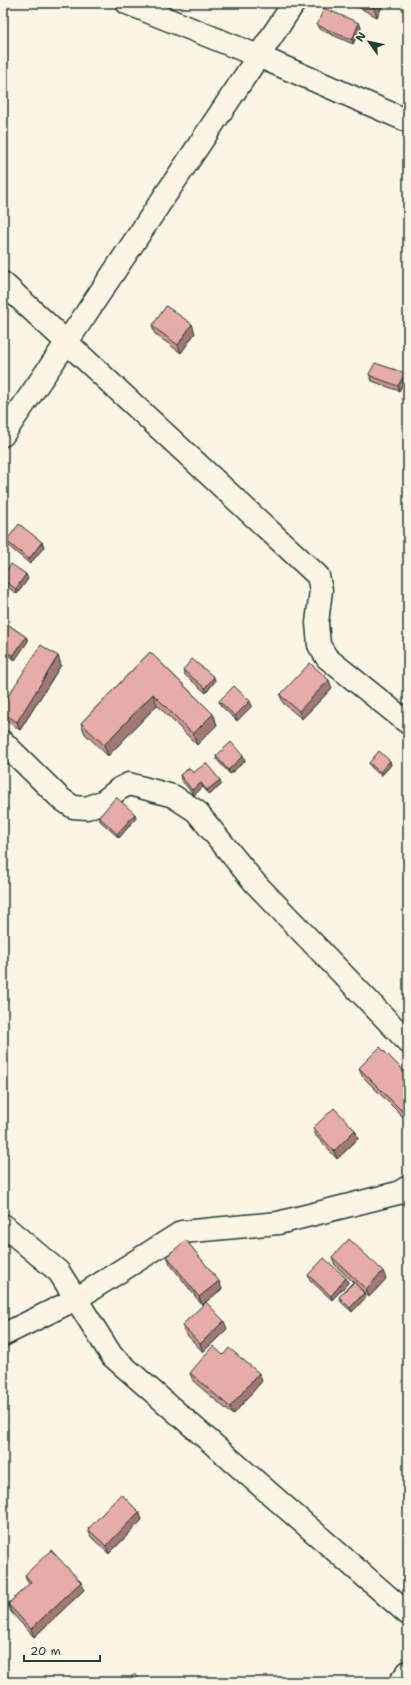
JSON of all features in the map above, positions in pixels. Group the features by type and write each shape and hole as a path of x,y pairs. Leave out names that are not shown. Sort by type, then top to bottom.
{"street":[{"path":"126,3 258,56 408,121"},
{"path":"3,434 68,342 294,3"},
{"path":"3,283 318,576 321,590 317,623 319,645 327,658 408,723"},
{"path":"3,742 60,798 73,807 87,808 104,801 119,789 129,784 173,796 196,811 255,883 408,1042"},
{"path":"3,1335 76,1299 182,1232 278,1223 398,1193 408,1187"},
{"path":"3,1225 59,1272 112,1356 408,1614"},
{"path":"400,1682 408,1672"}],"building":[{"path":"363,3 376,3 374,8"},
{"path":"324,8 359,23 352,40 317,25"},
{"path":"166,306 192,324 178,345 152,326"},
{"path":"375,363 405,373 398,386 369,374"},
{"path":"19,524 42,542 29,559 6,541"},
{"path":"11,564 26,574 16,589 3,580 3,575"},
{"path":"3,621 26,637 13,656 3,649"},
{"path":"41,645 58,656 17,722 3,713 3,704"},
{"path":"150,652 213,714 193,734 153,694 104,745 81,723"},
{"path":"192,659 214,677 205,688 183,670"},
{"path":"310,663 329,680 299,711 280,695"},
{"path":"234,686 250,701 235,716 219,701"},
{"path":"231,742 243,756 228,770 216,756"},
{"path":"379,751 390,761 380,772 369,763"},
{"path":"206,763 220,780 207,790 201,783 192,790 180,775 189,768 193,773"},
{"path":"116,797 135,814 117,834 99,817"},
{"path":"380,1047 408,1075 408,1111 404,1113 359,1068"},
{"path":"334,1108 355,1130 334,1151 313,1128"},
{"path":"349,1239 383,1271 366,1289 332,1257"},
{"path":"186,1240 219,1281 199,1297 167,1256"},
{"path":"324,1258 346,1278 331,1296 308,1275"},
{"path":"354,1282 364,1293 350,1308 339,1297"},
{"path":"206,1302 224,1321 200,1344 182,1325"},
{"path":"213,1346 223,1355 229,1348 259,1373 230,1407 190,1373"},
{"path":"121,1494 139,1512 106,1546 88,1529"},
{"path":"51,1550 81,1582 31,1629 8,1604 31,1582 25,1575"},
{"path":"134,1674 144,1682 127,1682"}]}
